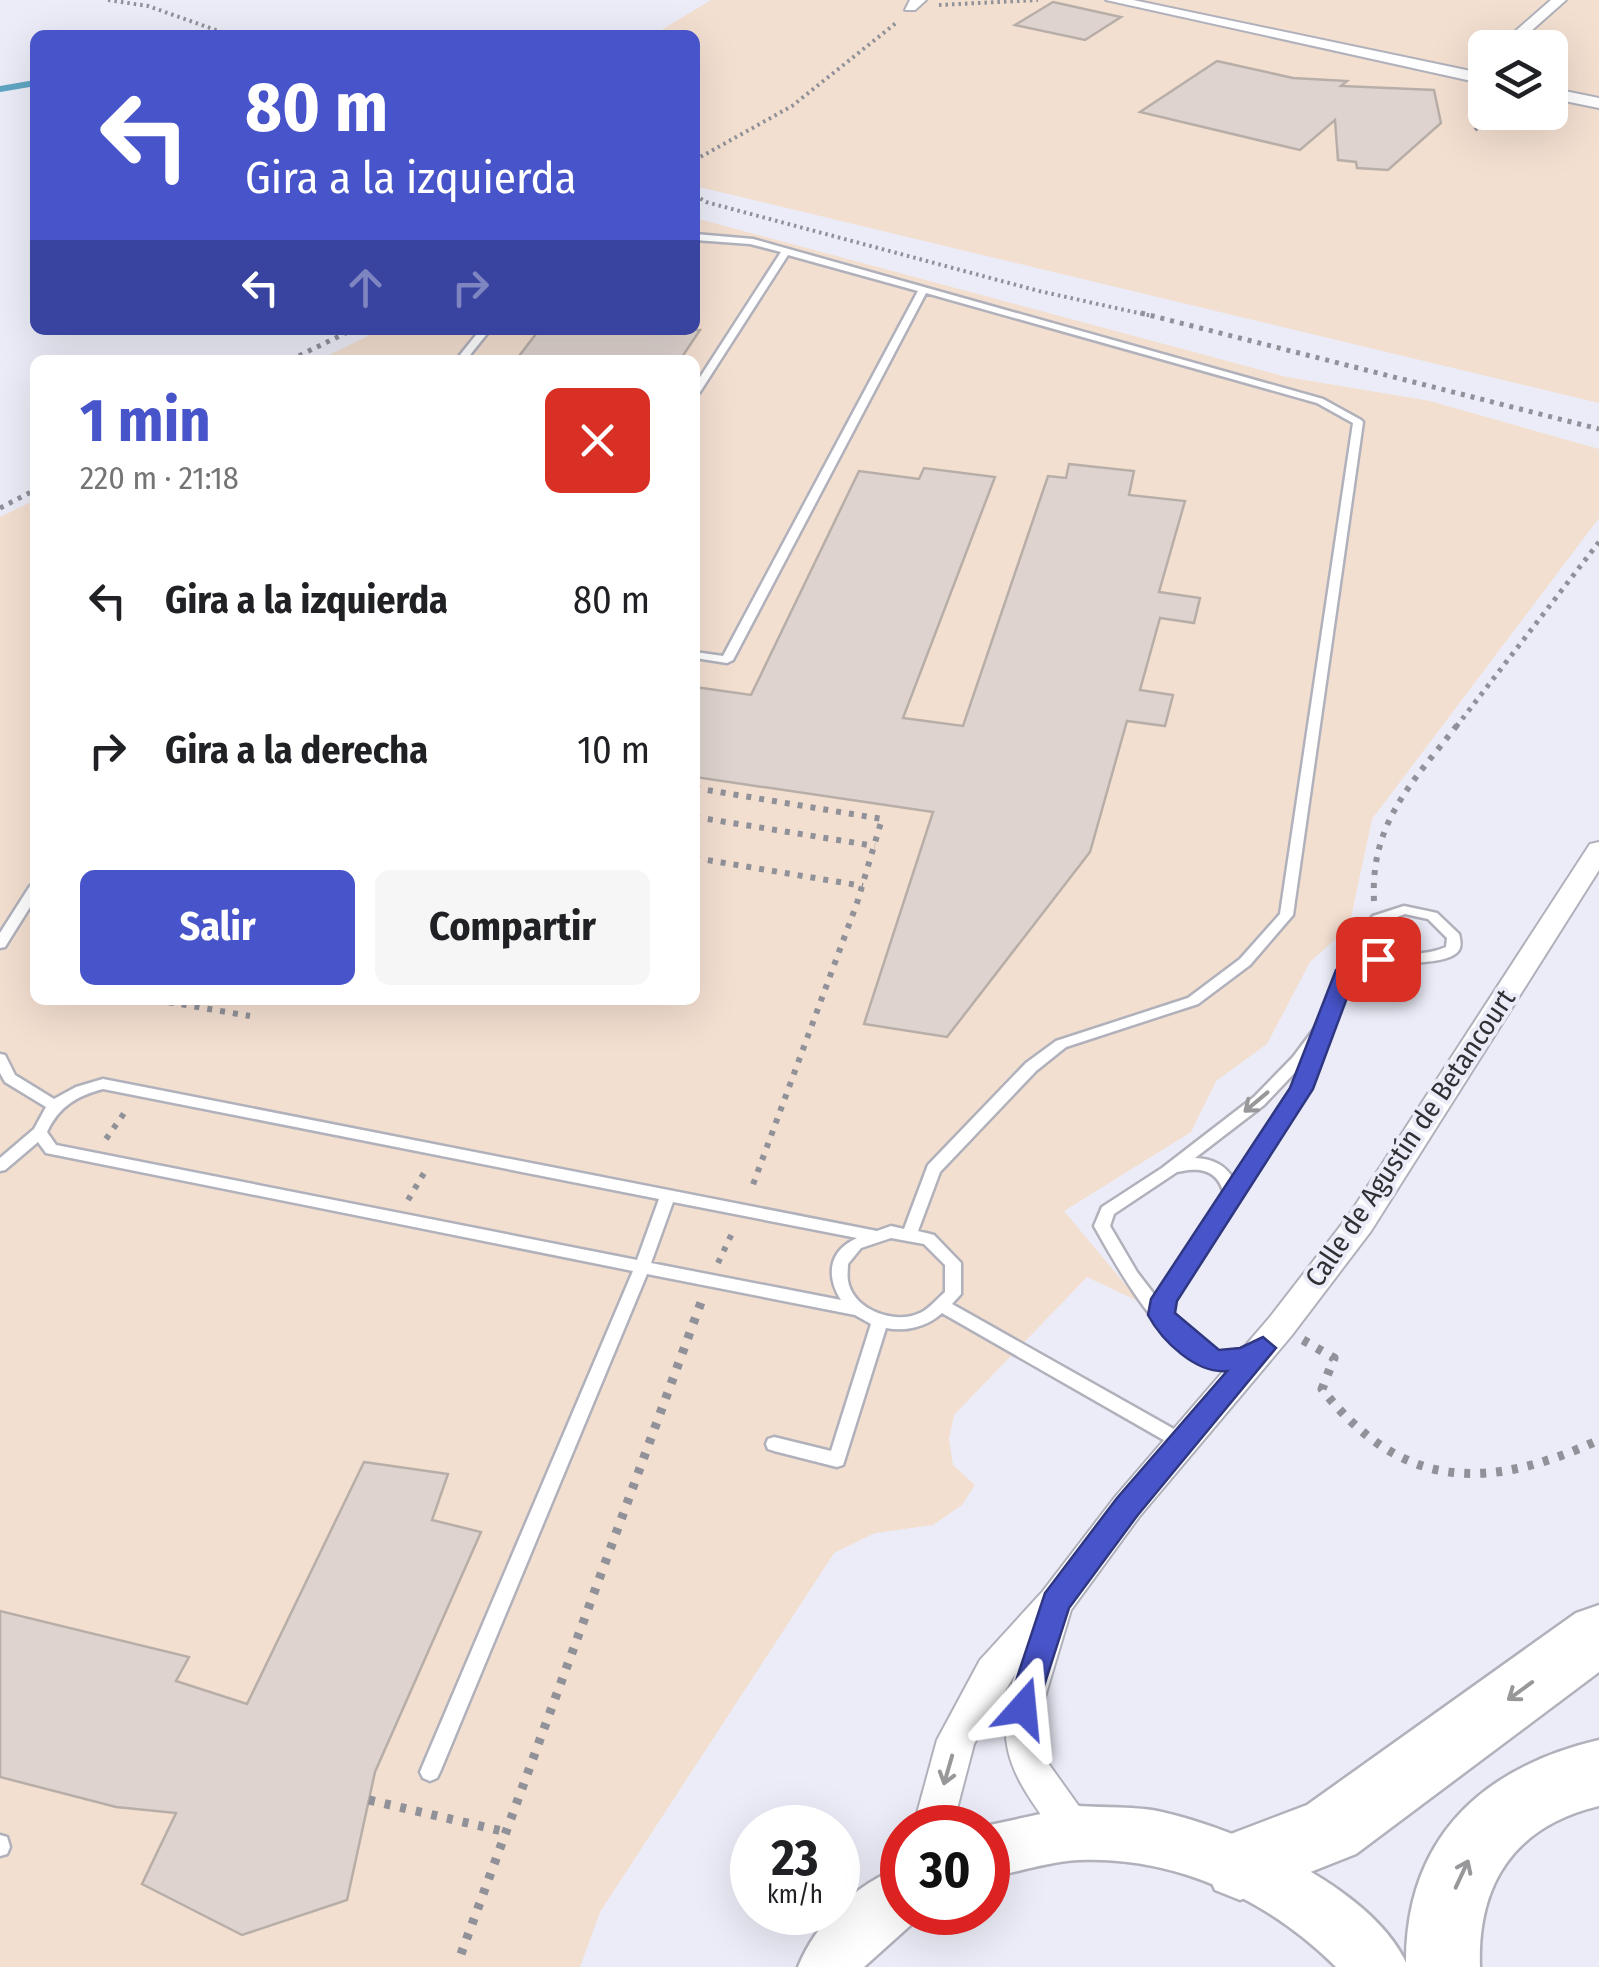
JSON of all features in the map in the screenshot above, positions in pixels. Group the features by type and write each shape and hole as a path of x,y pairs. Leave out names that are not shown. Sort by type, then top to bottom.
{"highway":[{"path":"1240,1866 1331,1830 1599,1634"},
{"path":"1443,1967 1439,1937 1461,1871 1497,1818 1537,1791 1599,1773"}],"street":[{"path":"1113,0 1468,66"},
{"path":"1168,0 1468,66"},
{"path":"1524,30 1559,0"},
{"path":"1568,84 1599,90"},
{"path":"1568,97 1599,104"},
{"name":"Calle de Agustín de Betancourt","path":"938,1805 956,1740 993,1672 1056,1602 1127,1507 1272,1337 1360,1223 1599,850"},
{"name":"Calle de Agustín de Betancourt","path":"1056,1602 1023,1708 1030,1769 1078,1833"},
{"path":"1010,1846 1078,1833 1160,1839 1240,1866 1326,1916 1378,1967"},
{"path":"828,1967 850,1936 880,1912"}],"lane":[{"path":"700,237 750,242 1320,401 1358,422 1286,915 1245,962 1193,1001 1061,1044 1031,1067 933,1170 910,1233"},
{"path":"700,384 785,253"},
{"path":"700,656 727,660 923,291"},
{"path":"465,355 481,335"},
{"path":"0,944 30,897"},
{"path":"1162,1315 1175,1280 1232,1200 1301,1089 1338,1000 1344,975 1375,922 1404,910 1432,916 1454,937 1453,950 1425,962 1368,960 1344,975"},
{"path":"1272,1337 1245,1358 1215,1362 1191,1348 1131,1276 1102,1226 1107,1212 1170,1169 1272,1088 1298,1061 1338,1000"},
{"path":"0,1059 10,1078 52,1104"},
{"path":"0,1166 40,1132 52,1104 78,1090 103,1084 872,1235 910,1233 928,1239 953,1263 954,1294 944,1307 910,1322 880,1320 854,1310 710,1280 51,1149 40,1132"},
{"path":"1170,1169 1193,1162 1215,1167 1231,1184 1232,1200"},
{"path":"430,1772 642,1267 668,1194"},
{"path":"854,1310 843,1297 837,1267 856,1242 872,1235"},
{"path":"944,1307 1185,1443"},
{"path":"774,1444 837,1460 880,1320"}],"path":[{"path":"108,0 148,6 216,30"},
{"path":"700,157 792,106 886,34 915,3 956,6 1038,0"},
{"path":"700,198 1039,291 1262,342 1468,399 1599,429"},
{"path":"300,355 342,335"},
{"path":"0,508 30,493"},
{"path":"1375,922 1373,880 1388,814 1599,542"},
{"path":"460,1954 710,1280 744,1210 862,886 882,819 700,789"},
{"path":"700,818 874,846"},
{"path":"700,859 862,886"},
{"path":"185,1005 250,1016"},
{"path":"93,1157 140,1092"},
{"path":"397,1218 438,1150"},
{"path":"1272,1337 1334,1358 1322,1389 1343,1422 1382,1453 1413,1465 1496,1476 1557,1462 1599,1440"},
{"path":"369,1800 506,1832"}],"shaded area":[{"path":"711,0 1599,0 1599,403 700,187 700,30 661,30"},
{"path":"700,219 1287,377 1430,401 1599,449 1599,518 1372,819 1349,927 1310,962 1267,1044 1216,1081 1191,1132 1064,1211 1140,1302 1087,1277 954,1415 949,1439 953,1465 975,1485 962,1505 933,1525 875,1533 834,1553 600,1912 580,1967 0,1967 0,517 30,502 30,1005 700,1005 700,355 329,355 370,335 700,335"}],"building":[{"path":"1053,2 1121,17 1085,40 1015,25"},
{"path":"1217,61 1293,78 1347,81 1341,86 1434,90 1441,123 1388,170 1357,168 1356,162 1338,160 1335,120 1300,150 1140,112"},
{"path":"535,335 697,335 683,355 520,355"},
{"path":"1069,464 1134,471 1129,495 1185,501 1159,592 1200,598 1194,623 1160,618 1140,690 1173,695 1165,726 1127,721 1090,852 947,1037 864,1024 933,812 700,778 700,688 751,695 859,471 919,479 924,468 995,477 903,718 963,726 1048,476 1066,478"},
{"path":"364,1462 448,1474 432,1520 481,1532 375,1772 347,1900 242,1935 142,1884 176,1813 116,1807 0,1777 0,1611 189,1657 176,1681 247,1704"}],"waterway":[{"path":"0,89 30,84"}],"route":[{"path":"1023,1708 1056,1602 1127,1507 1263,1348 1245,1358 1215,1362 1172,1331 1162,1315 1164,1299 1230,1204 1301,1089 1338,1000 1344,975 1358,964 1378,959"}]}
